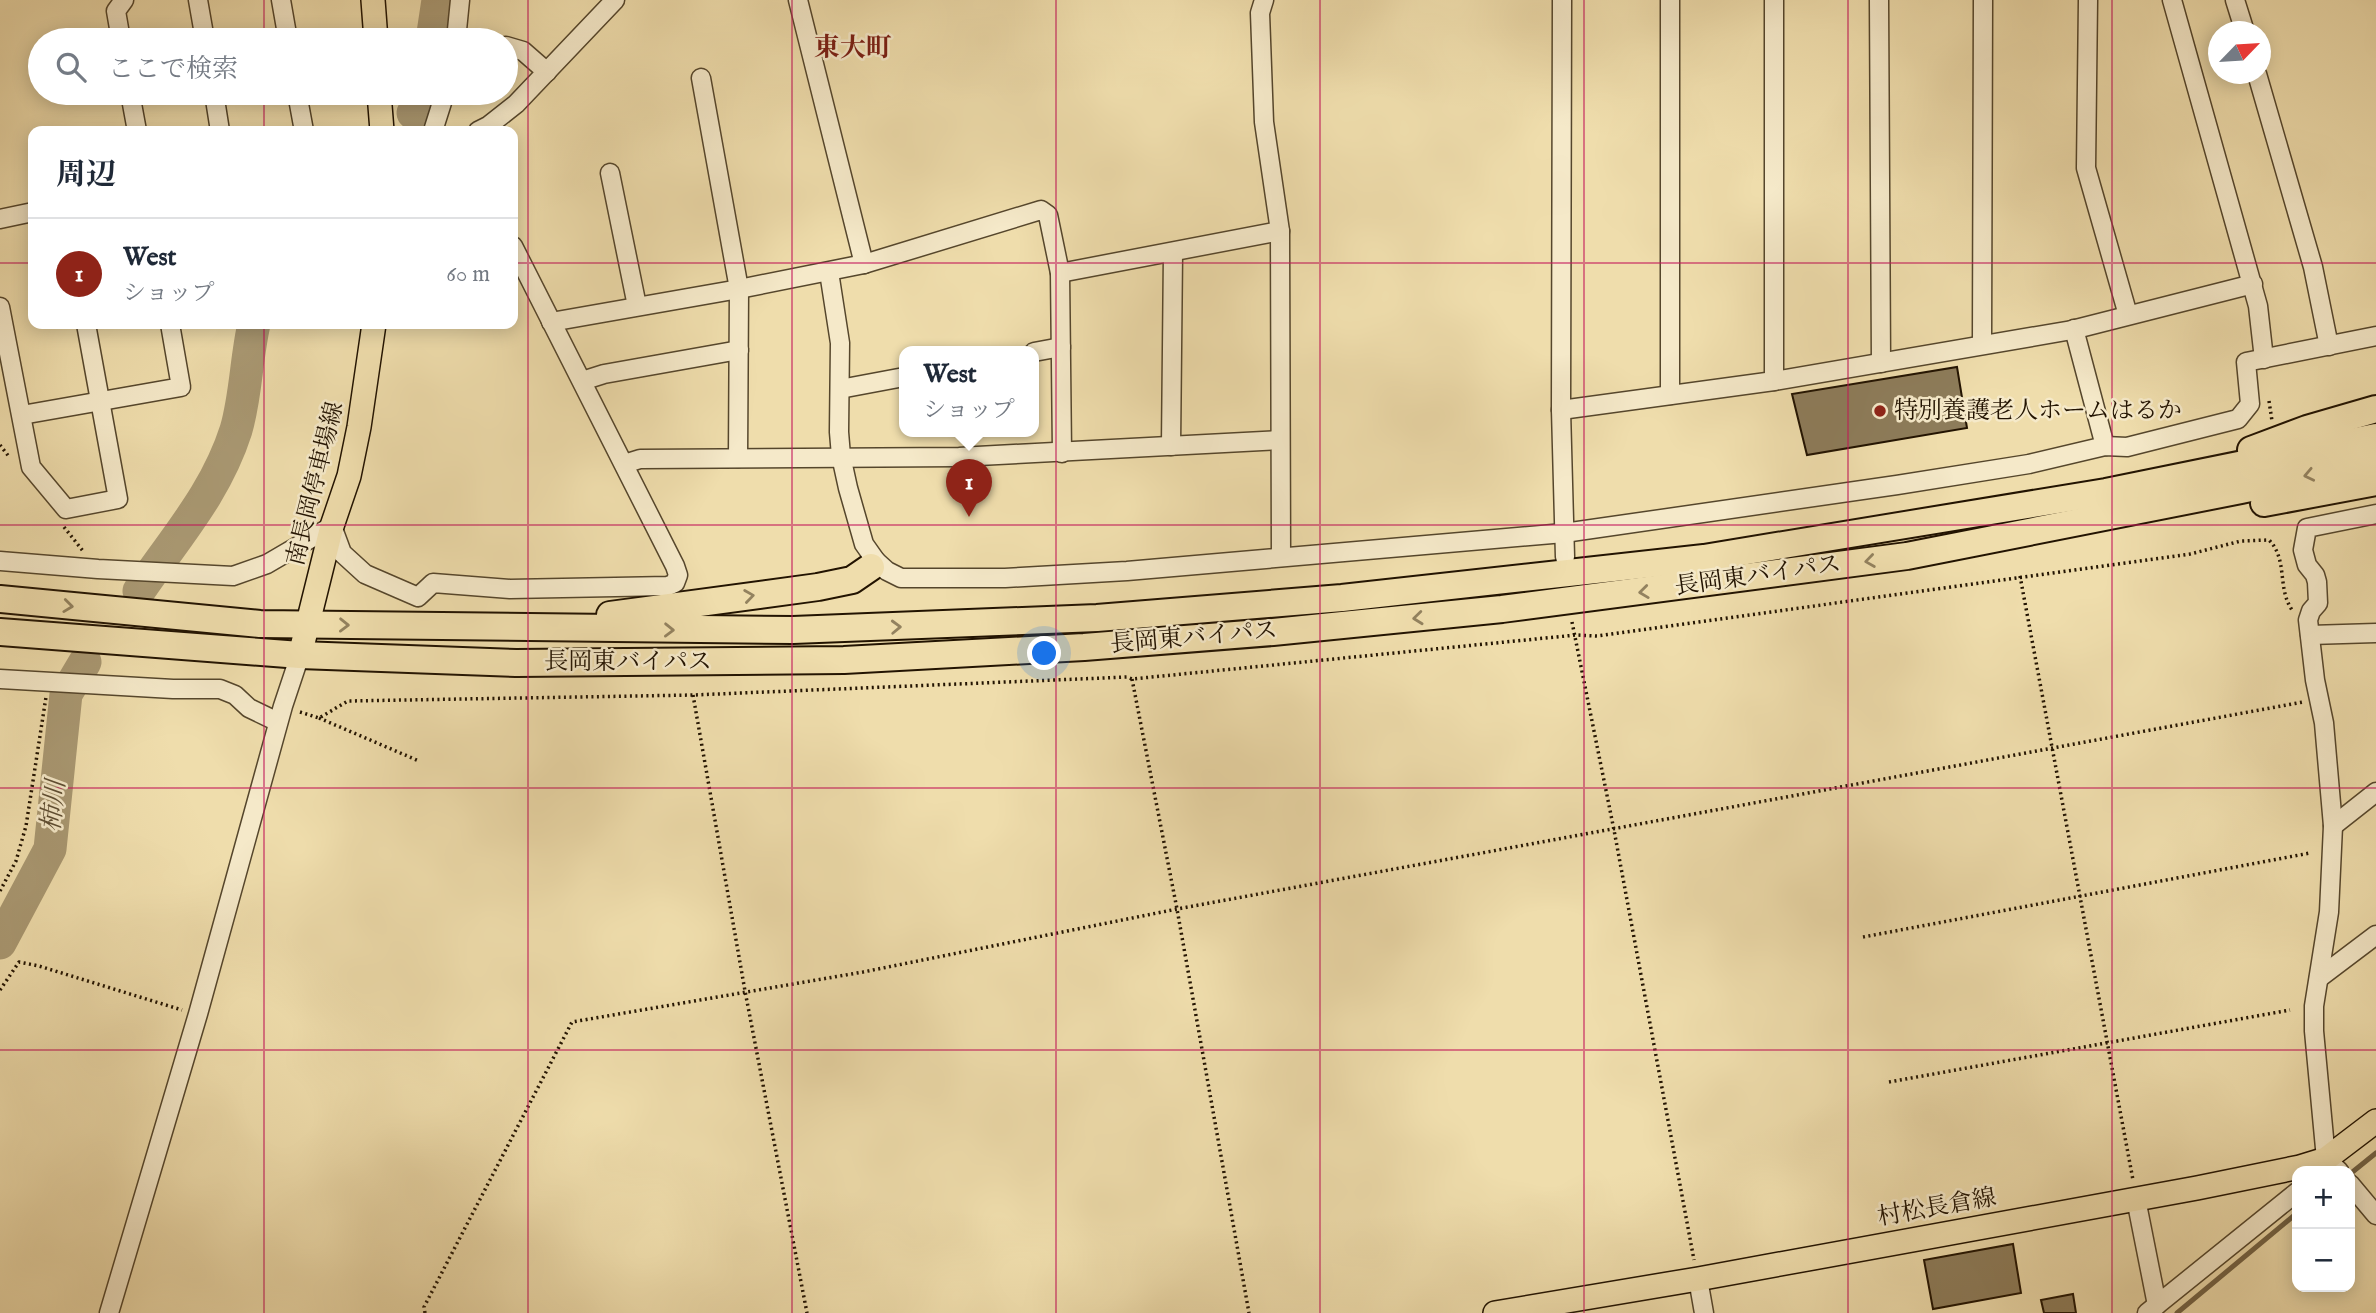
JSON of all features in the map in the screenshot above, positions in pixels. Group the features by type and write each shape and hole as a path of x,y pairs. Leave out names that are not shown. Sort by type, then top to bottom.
{"highway":[{"path":"2163,482 2308,429 2376,409"},
{"name":"長岡東バイパス","path":"0,599 185,619 260,624 705,631 1097,618 1263,606 1704,558 1826,540 2163,482 2376,438"},
{"name":"長岡東バイパス","path":"0,632 300,655 557,663 844,660 1016,652 1273,632 1502,610 1907,556 2376,461"},
{"path":"1907,556 2108,531 2376,482"},
{"path":"511,626 673,608 818,587 852,580 874,564"}],"main road":[{"path":"373,0 375,28"},
{"path":"380,105 382,126"},
{"name":"南長岡停車場線","path":"300,655 332,526 349,476 373,329"},
{"name":"村松長倉線","path":"2328,1166 2376,1121"},
{"name":"村松長倉線","path":"1495,1313 1698,1279 2292,1169"}],"street":[{"path":"119,28 116,10 124,0"},
{"path":"198,0 203,28"},
{"path":"281,0 286,28"},
{"path":"457,28 460,0"},
{"path":"518,101 615,0"},
{"path":"798,0 864,264"},
{"path":"1264,0 1260,13 1264,122 1280,231 1281,557"},
{"path":"1562,0 1561,410 1565,557"},
{"path":"1670,0 1670,395"},
{"path":"1774,0 1774,381"},
{"path":"1879,0 1881,363"},
{"path":"1982,344 1983,0"},
{"path":"2088,0 2086,168 2128,315"},
{"path":"2172,0 2259,306 2264,359"},
{"path":"2235,0 2242,21"},
{"path":"518,50 548,72"},
{"path":"701,78 739,289 738,458"},
{"path":"2261,84 2313,267 2329,346"},
{"path":"132,105 136,126"},
{"path":"216,105 219,126"},
{"path":"299,105 303,126"},
{"path":"435,126 441,105"},
{"path":"486,126 514,105"},
{"path":"610,173 637,306"},
{"path":"551,322 830,272 1041,210 1048,215 1060,273 1062,453"},
{"path":"0,219 28,213"},
{"path":"1060,273 1280,231"},
{"path":"1171,446 1173,253"},
{"path":"395,626 433,583 510,589 668,586 675,583 678,575 676,566 518,256"},
{"path":"830,272 840,343 841,456 864,544 874,564 901,578 922,580 1032,577 1564,533 2029,464 2105,446 2127,447 2238,419 2250,404 2246,362 2376,336"},
{"path":"1561,410 1774,381 2074,329 2253,284"},
{"path":"0,307 31,467 66,509 118,499 87,329"},
{"path":"22,415 181,387 171,329"},
{"path":"2074,329 2105,446"},
{"path":"1039,351 1061,347"},
{"path":"582,381 604,374 738,350"},
{"path":"840,389 899,378"},
{"path":"624,464 640,459 959,457 1280,440"},
{"path":"2327,1166 2314,1006 2329,912 2333,826 2324,723 2315,680 2309,628 2311,611 2318,603 2317,582 2307,565 2303,550 2307,528 2376,514"},
{"path":"0,561 233,576 251,571 332,526 342,553 365,574 418,597"},
{"path":"2309,628 2376,633"},
{"path":"109,1313 198,1014 281,714 300,655"},
{"path":"0,679 173,689 220,689 235,695 249,708 281,714"},
{"path":"2333,826 2376,792"},
{"path":"2319,978 2376,935"},
{"path":"2355,1190 2376,1215"},
{"path":"2152,1309 2292,1196"},
{"path":"2136,1199 2152,1309"},
{"path":"1698,1279 1704,1313"}],"path":[{"path":"319,719 348,701 694,695 1127,677 1132,679 1576,635 1597,636 2190,554 2241,541 2269,540 2277,548 2286,601 2309,628"},
{"path":"2020,576 2136,1199"},
{"path":"1571,620 1614,830 1698,1279"},
{"path":"1132,679 1177,909 1249,1313"},
{"path":"0,891 16,861 26,825 42,714 54,682"},
{"path":"694,695 745,991 807,1313"},
{"path":"425,1313 424,1307 572,1022 923,961 1177,909 2303,702"},
{"path":"281,714 319,719 419,761"},
{"path":"1863,937 2310,853"},
{"path":"0,990 19,962 198,1014"},
{"path":"1889,1082 2290,1010"}],"building":[{"name":"特別養護老人ホームはるか","path":"1957,367 1967,428 1807,455 1792,394"},
{"path":"2013,1244 2021,1293 1933,1309 1924,1260"},
{"path":"2073,1294 2076,1313 2044,1313 2041,1300"}],"waterway":[{"name":"柿川","path":"434,28 438,0"},
{"name":"柿川","path":"413,113 417,105"},
{"name":"柿川","path":"139,591 194,514 228,453 239,417 253,329"},
{"name":"柿川","path":"0,943 50,849 66,694 85,662"},
{"path":"2355,1170 2376,1153"},
{"path":"2177,1313 2292,1217"}],"place":[{"name":"特別養護老人ホームはるか","path":"1880,411"},
{"name":"West","path":"969,517"}],"district":[{"name":"東大町","path":"853,48"}]}
